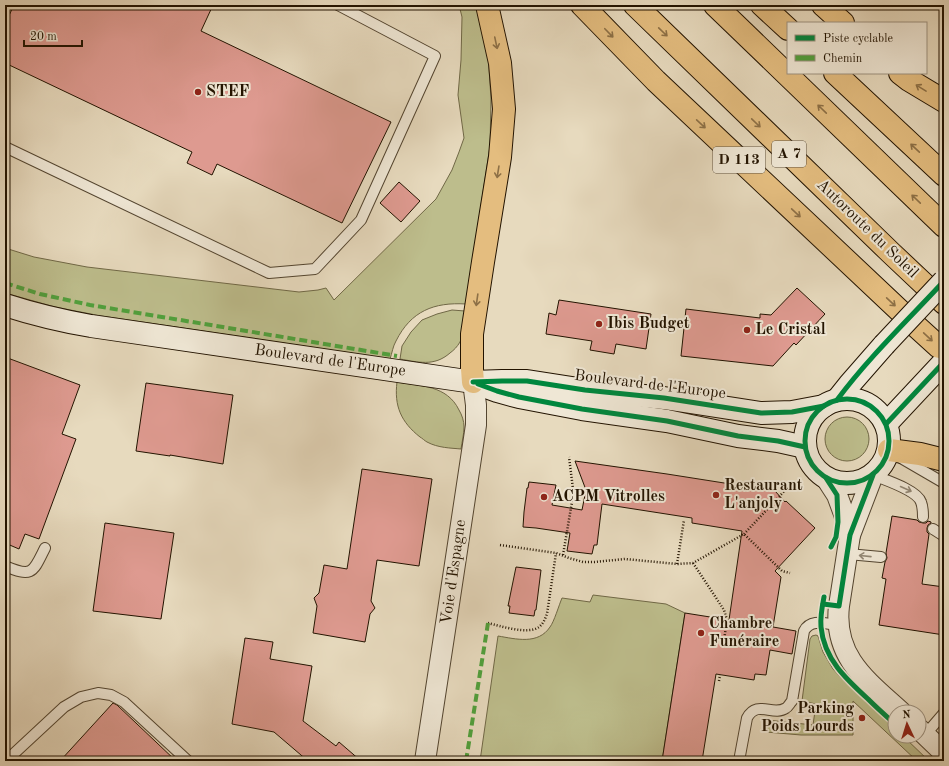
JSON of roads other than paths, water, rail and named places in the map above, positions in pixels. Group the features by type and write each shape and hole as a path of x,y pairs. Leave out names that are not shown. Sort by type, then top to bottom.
{"main road":[{"path":"473,382 472,334 500,157 504,109 500,64 488,5"},
{"name":"D 113","path":"582,5 656,81 900,311"},
{"name":"Autoroute du Soleil","path":"635,5 884,247 944,303"},
{"path":"715,5 944,226"},
{"path":"762,5 787,28"},
{"path":"823,5 842,22"},
{"path":"836,74 944,175"},
{"path":"901,74 944,101"},
{"path":"917,327 941,354"},
{"path":"889,450 920,454 944,460"}],"street":[{"path":"849,544 844,514 837,496 826,478 816,470 809,459 805,447 805,435 815,414 830,403 849,385 944,281"},
{"name":"Boulevard de l'Europe","path":"5,305 63,321 91,326 473,382 527,381 585,390 664,398 761,413 792,412 830,403"},
{"path":"886,424 925,382 941,354"},
{"path":"473,382 497,392 519,397 582,409 667,421 738,436 778,441 805,447"},
{"name":"Voie d'Espagne","path":"425,761 476,425 476,405 473,382"},
{"path":"826,478 838,482 850,483 862,481 873,475 886,459 889,450 890,437 886,424 878,412 866,403 852,399 830,403"},
{"path":"873,475 849,544 839,606 838,626 846,654 855,668 891,704"},
{"path":"927,737 944,753"}],"lane":[{"path":"5,147 269,272 315,269 361,220 435,56 338,5"},
{"path":"889,450 944,483"},
{"path":"873,475 911,491 918,496 923,509 923,517"},
{"path":"932,529 944,536"},
{"path":"849,544 882,557"},
{"path":"5,566 18,572 26,573 36,566 46,548"},
{"path":"739,761 747,718 750,713 753,710 758,709 779,711 785,709 792,701 804,631 806,627 816,622 838,626"},
{"path":"6,761 64,707 81,697 98,693 111,695 124,702 188,761"},
{"path":"927,728 944,713"}],"place":[{"name":"STEF","path":"198,92"},
{"name":"Ibis Budget","path":"599,324"},
{"name":"Le Cristal","path":"747,330"},
{"name":"Restaurant L'anjoly","path":"716,495"},
{"name":"ACPM Vitrolles","path":"544,497"},
{"name":"Chambre Funéraire","path":"701,633"},
{"name":"Parking Poids Lourds","path":"862,718"}]}
